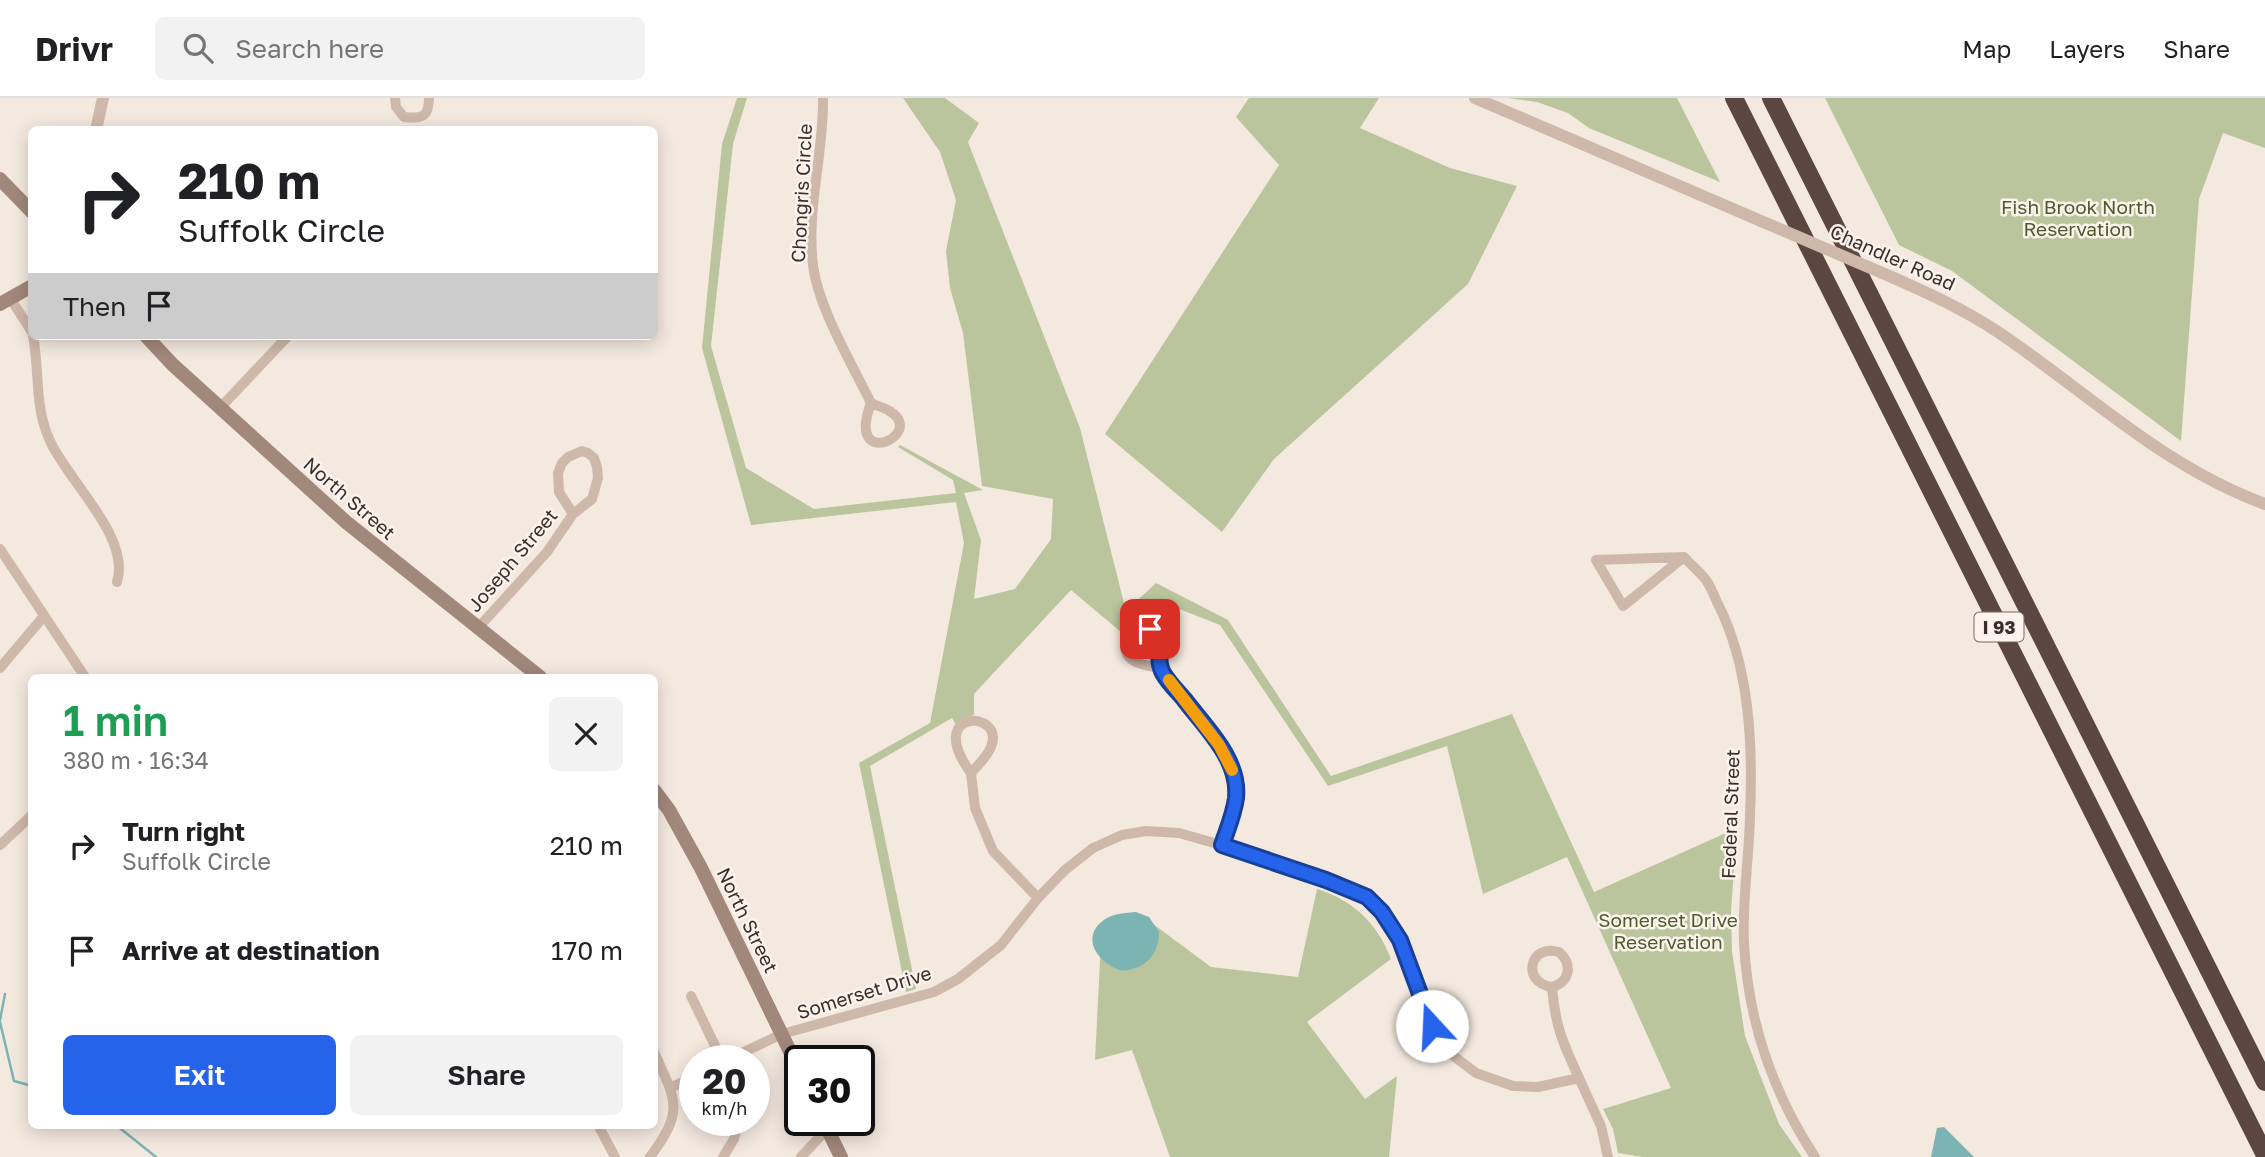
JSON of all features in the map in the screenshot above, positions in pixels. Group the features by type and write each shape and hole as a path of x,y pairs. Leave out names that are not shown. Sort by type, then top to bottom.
{"highway":[{"name":"I 93","path":"1734,98 2265,1155"},
{"name":"I 93","path":"1772,98 2265,1082"}],"main road":[{"path":"0,179 28,208"},
{"path":"5,301 28,288"},
{"name":"North Street","path":"150,340 172,364 346,522 536,674"},
{"name":"North Street","path":"658,795 701,868 787,1045"},
{"path":"831,1136 841,1157"}],"street":[{"path":"97,126 103,98"},
{"path":"396,98 396,107 404,117 415,118 424,116 429,109 429,98"},
{"name":"Chongris Circle","path":"823,98 812,231 813,266 822,299 871,404"},
{"name":"Chandler Road","path":"1475,98 1894,278 1978,318 2143,440 2212,481 2265,504"},
{"path":"5,301 28,329"},
{"path":"33,340 38,403 50,442 113,541 121,571 117,582"},
{"path":"220,408 284,340"},
{"name":"Joseph Street","path":"478,628 547,552 573,514 592,499 598,478 594,458 582,451 568,457 558,473 559,492 573,514"},
{"path":"0,549 83,674"},
{"path":"1646,558 1684,558 1623,606 1596,560 1646,558"},
{"name":"Federal Street","path":"1684,558 1707,581 1722,612 1738,663 1751,749 1751,815 1744,945 1753,1013 1771,1074 1798,1130 1815,1157"},
{"path":"0,668 44,616"},
{"path":"1160,668 1161,645 1157,634 1146,628 1131,633 1126,640 1131,659 1160,668 1219,745 1233,771 1236,797 1222,845"},
{"path":"971,773 992,745 990,730 986,724 979,721 964,722 955,736 958,753 971,773 975,808 993,851 1038,898"},
{"path":"0,845 28,819"},
{"name":"Somerset Drive","path":"758,1045 782,1034 934,992 958,979 1001,945 1038,898 1065,870 1093,848 1122,835 1146,831 1179,833 1222,845 1334,882 1367,897 1382,912 1400,940 1438,1037 1465,1066 1488,1079 1513,1086 1538,1087 1579,1078"},
{"path":"1552,987 1553,1009 1559,1032 1601,1126 1608,1157"},
{"path":"691,996 717,1045"},
{"path":"650,1157 667,1134 674,1102 658,1061"},
{"path":"670,1088 679,1084"},
{"path":"600,1129 615,1157"},
{"path":"723,1157 735,1136"},
{"path":"801,1157 816,1136"}],"green space":[{"name":"Somerset Drive Reservation","path":"737,98 747,98 733,144 711,346 746,468 814,509 956,493 953,480 898,447 900,445 983,490 964,493 981,540 974,599 1015,589 1051,539 1053,499 982,486 963,333 950,288 946,251 956,200 940,152 903,98 945,98 979,123 968,142 1080,428 1126,611 1156,583 1228,620 1331,776 1512,714 1594,892 1737,828 1731,911 1732,952 1745,1036 1779,1124 1802,1157 1643,1157 1618,1153 1613,1129 1603,1109 1671,1088 1567,857 1483,894 1447,746 1328,786 1220,625 1159,601 1148,621 1133,623 1121,632 1071,590 974,694 974,715 964,718 956,725 952,718 870,766 916,989 906,992 859,763 930,723 964,543 956,502 751,525 702,348 722,144"},
{"path":"1249,98 1379,98 1360,128 1450,168 1517,186 1468,284 1274,459 1222,532 1105,434 1279,165 1236,117"},
{"path":"1508,98 1677,98 1720,182 1589,128 1568,113 1537,102"},
{"name":"Fish Brook North Reservation","path":"1825,98 2265,98 2265,148 2223,133 2199,199 2181,441 1952,271 1899,245"},
{"path":"1317,889 1342,900 1363,915 1386,946 1391,959 1307,1022 1365,1099 1397,1076 1389,1157 1170,1157 1132,1050 1095,1060 1102,922 1141,915 1211,967 1298,977"}],"water":[{"path":"1136,912 1149,917 1159,932 1157,945 1153,955 1145,963 1133,969 1119,970 1109,965 1096,952 1092,937 1100,923 1109,917"},
{"path":"1944,1127 1974,1157 1931,1157 1937,1128"}],"waterway":[{"path":"0,1020 5,994"},
{"path":"0,1022 14,1081 28,1085"},
{"path":"121,1129 156,1157"}],"slow traffic":[{"path":"1169,680 1219,745 1232,770"}],"route":[{"path":"1150,629 1161,641 1160,668 1219,745 1233,771 1236,797 1222,845 1341,885 1367,897 1392,925 1400,940 1432,1026"}]}
